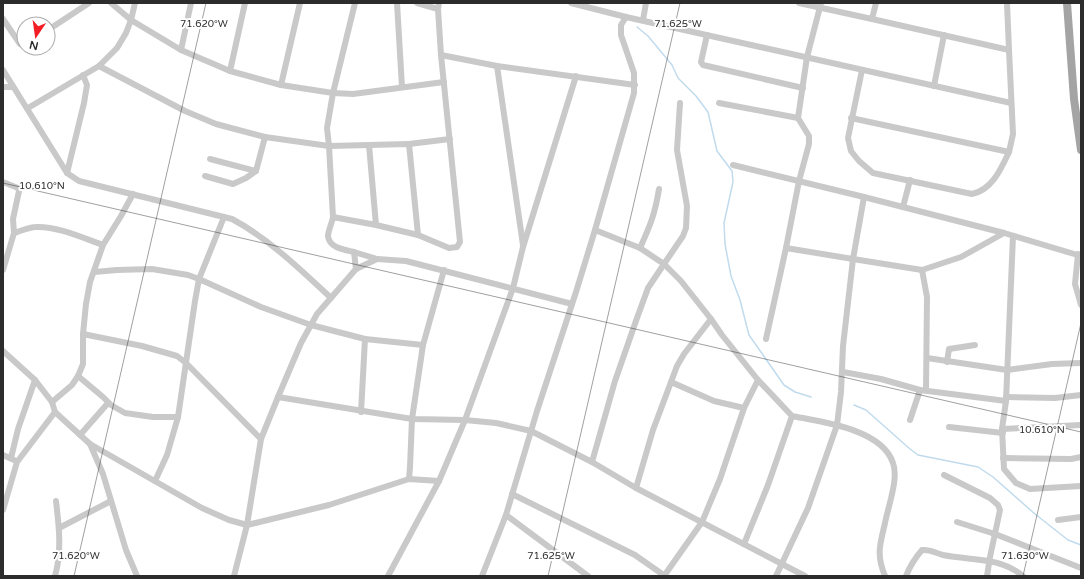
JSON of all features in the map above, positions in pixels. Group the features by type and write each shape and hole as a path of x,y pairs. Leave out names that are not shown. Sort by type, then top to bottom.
{"main road":[{"path":"1067,3 1074,99 1081,150"}],"street":[{"path":"56,25 89,3"},
{"path":"111,3 131,20 181,50 230,71 281,85 333,93 353,94 444,82"},
{"path":"28,108 99,66 117,48 126,33 135,3"},
{"path":"181,50 191,3"},
{"path":"230,71 245,3"},
{"path":"281,85 300,3"},
{"path":"355,3 333,93 327,128 333,217 328,237 331,244 337,248 377,259 406,261 572,304"},
{"path":"397,3 402,87"},
{"path":"333,217 418,235 449,248 457,247 460,242 441,55 438,6 418,3"},
{"path":"571,3 626,17 1011,103"},
{"path":"643,20 646,3"},
{"path":"799,3 820,5 872,19 1009,50"},
{"path":"872,19 876,3"},
{"path":"862,70 848,138 851,151 859,161 874,173 972,194 978,193 998,175 1009,152 1013,134 1007,3"},
{"path":"766,339 799,181 809,144 809,136 798,118 807,57 820,5"},
{"path":"482,576 506,515 537,411 595,230 634,93 634,73 621,35 621,25 626,17"},
{"path":"3,19 16,38"},
{"path":"707,35 701,62 703,65 803,88"},
{"path":"934,86 944,35"},
{"path":"441,55 497,66 576,76 635,86"},
{"path":"99,66 185,110 216,124 265,138 328,146 409,144 450,139"},
{"path":"497,66 523,247"},
{"path":"3,70 67,173 79,181 232,219 246,226 298,266 331,298"},
{"path":"67,173 87,85 83,75"},
{"path":"388,576 439,481 465,420 513,288 523,247 576,76"},
{"path":"3,87 13,87"},
{"path":"592,462 615,381 648,288 683,236 686,228 687,206 677,150 680,103"},
{"path":"718,103 798,118"},
{"path":"851,118 1009,152"},
{"path":"205,176 233,184 246,178 256,171 265,138"},
{"path":"409,144 418,235"},
{"path":"369,145 376,225"},
{"path":"210,159 256,171"},
{"path":"733,165 1004,233 1079,255 1075,284 1081,304"},
{"path":"903,207 910,180"},
{"path":"3,191 4,183 18,188 19,191 12,219 14,233 4,266"},
{"path":"640,248 652,224 658,189"},
{"path":"52,402 72,385 83,364 83,334 86,304 94,272 103,245 121,216 132,194"},
{"path":"776,576 808,508 837,425 843,372 843,346 853,259 864,197"},
{"path":"155,481 167,454 178,417 199,279 224,217"},
{"path":"14,233 35,227 49,228 73,234 103,245"},
{"path":"595,230 640,248 664,264 681,281 758,380 792,416 851,429 875,440 886,451 893,462 894,474 893,486 879,553 880,564 885,576"},
{"path":"786,248 922,270 961,257 1004,233"},
{"path":"1013,236 1006,399 1002,431 1004,469 1016,483 1030,489 1081,486"},
{"path":"354,252 356,270"},
{"path":"234,576 247,525 262,439 301,343 317,314 356,270 377,259"},
{"path":"94,272 152,269 188,275 261,307 311,325 365,339 423,345"},
{"path":"409,479 412,419 423,345 444,270"},
{"path":"910,420 923,390 927,358 927,297 922,270"},
{"path":"636,488 653,430 677,366 684,354 711,319"},
{"path":"83,334 142,346 177,356 186,363 262,439"},
{"path":"361,412 365,339"},
{"path":"947,362 949,349 975,345"},
{"path":"3,351 35,380 52,402 56,412 90,444 202,508 228,520 247,525 329,506 409,479 439,481"},
{"path":"927,358 1007,370 1081,362"},
{"path":"843,372 881,379 923,390 1006,399 1055,398 1081,395"},
{"path":"78,376 108,403 125,413 178,417"},
{"path":"12,458 18,429 35,380"},
{"path":"512,494 635,555 664,576 702,522 720,479 744,408 758,380"},
{"path":"671,382 707,398 744,408"},
{"path":"278,397 361,412 412,419 465,420 496,423 531,432 592,462 636,488 805,576"},
{"path":"80,436 108,403"},
{"path":"3,510 17,462 56,412"},
{"path":"744,544 768,485 792,416"},
{"path":"949,427 1002,431 1081,425"},
{"path":"90,444 103,474 126,550 137,576"},
{"path":"3,455 12,458 17,462"},
{"path":"1003,458 1081,457"},
{"path":"944,475 990,498 998,505 1000,510 987,576"},
{"path":"55,576 58,565 60,536 56,501"},
{"path":"59,528 112,501"},
{"path":"506,515 588,576"},
{"path":"1058,520 1081,517"},
{"path":"957,522 995,534 1081,568"},
{"path":"906,576 914,560 922,550 932,550 941,554 952,556 989,560 1014,568 1023,576"}],"waterway":[{"path":"637,27 648,36 672,65 678,78 696,96 708,112 717,151 732,171 733,182 724,223 725,244 731,276 740,300 749,335 784,385 795,392 811,397"},
{"path":"854,405 866,410 918,455 978,467 993,477 1035,514 1068,540 1081,545"}]}
